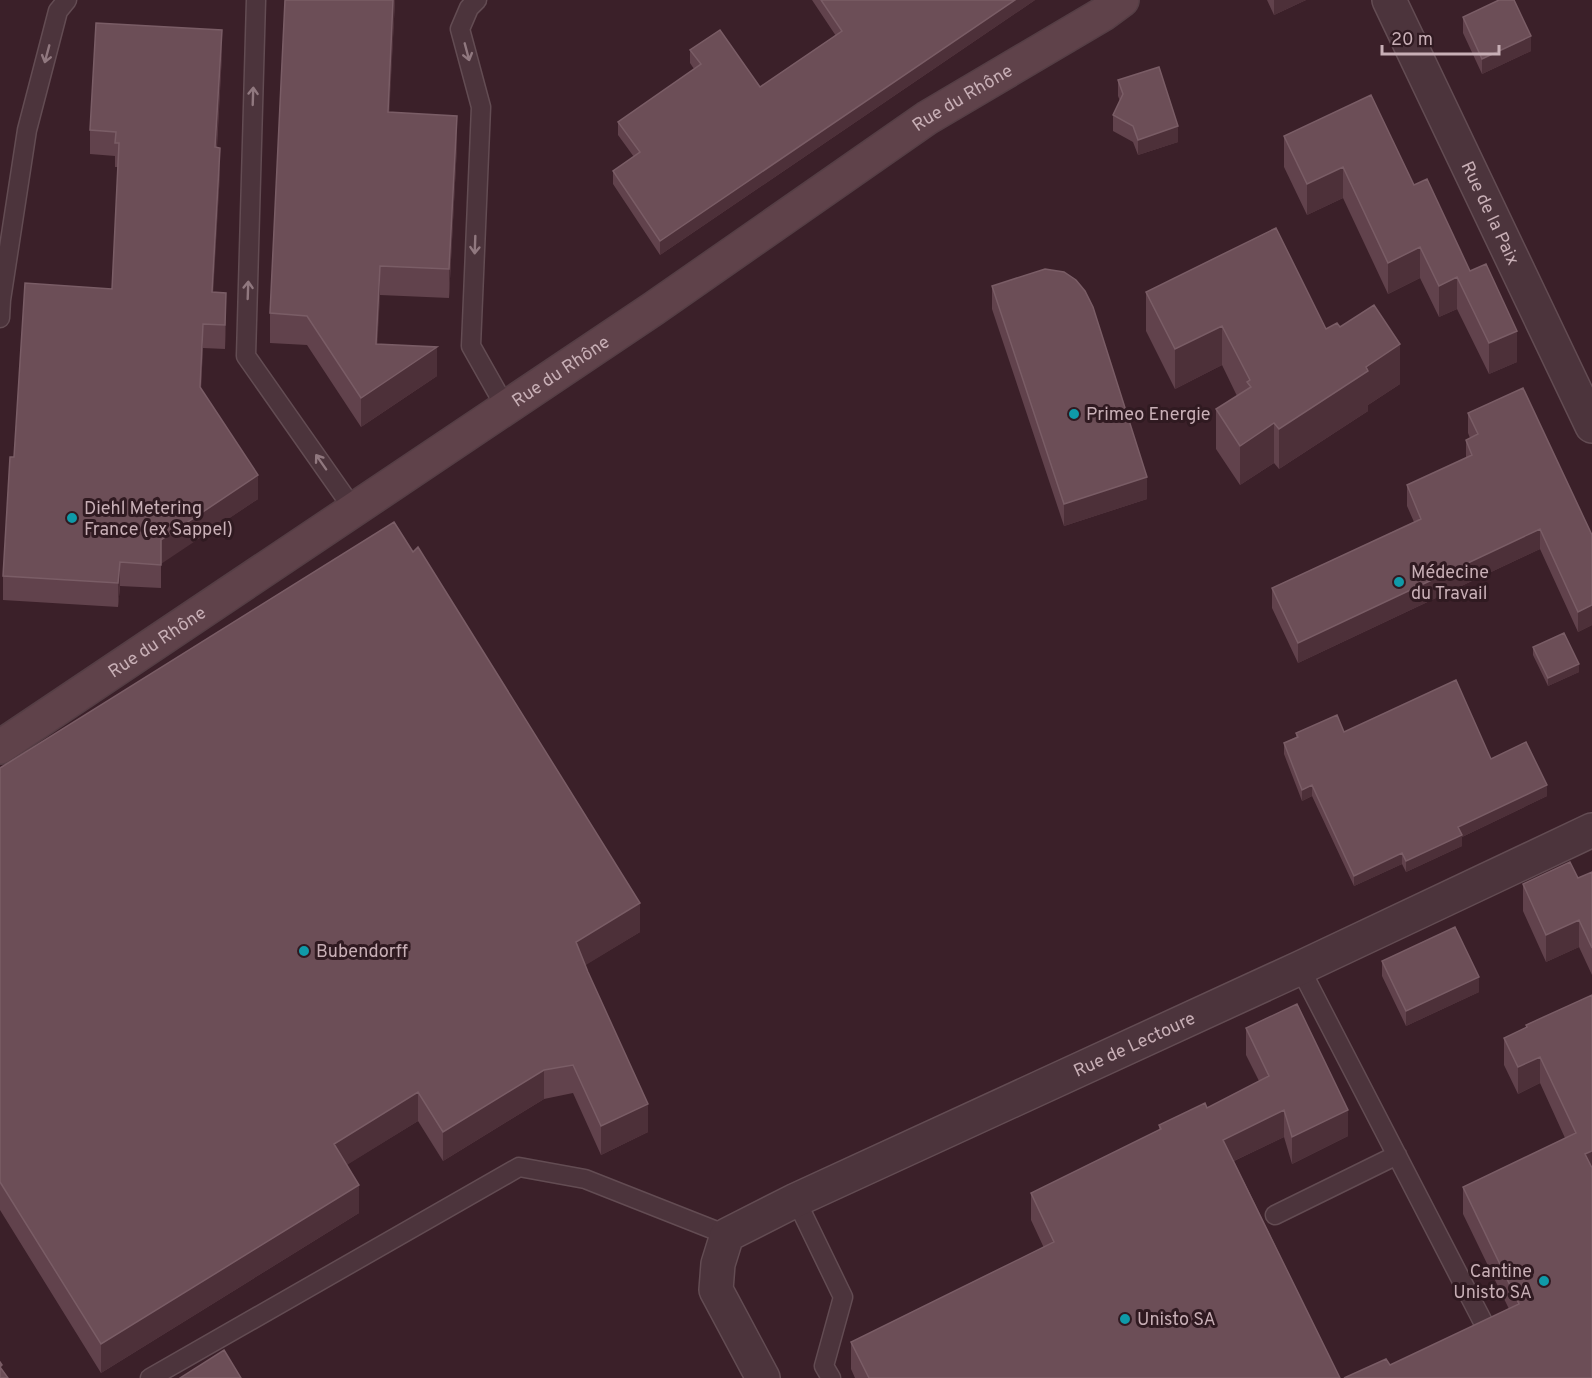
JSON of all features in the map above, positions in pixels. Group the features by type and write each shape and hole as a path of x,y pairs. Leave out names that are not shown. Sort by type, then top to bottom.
{"street":[{"name":"Rue du Rhône","path":"0,747 661,304 927,118 1103,14 1122,0"},
{"name":"Rue de la Paix","path":"1389,0 1592,426"},
{"name":"Rue de Lectoure","path":"728,1235 796,1200 1300,968 1592,830"},
{"path":"728,1235 718,1264 716,1290 763,1378"}],"lane":[{"path":"0,318 27,130 58,11 67,0"},
{"path":"256,0 246,356 354,510"},
{"path":"477,0 469,8 460,29 481,107 471,346 507,408"},
{"path":"1300,968 1483,1322"},
{"path":"1275,1215 1397,1155"},
{"path":"150,1378 519,1167 585,1179 728,1235"},
{"path":"796,1200 843,1297 824,1366 831,1378"}],"building":[{"path":"285,0 393,0 388,112 457,116 449,269 380,266 376,344 437,347 361,398 307,316 270,313"},
{"path":"821,0 1015,0 660,241 613,171 640,152 618,122 701,64 690,50 720,30 760,87 842,31"},
{"path":"1499,0 1514,0 1531,36 1482,59 1463,17"},
{"path":"96,23 222,30 215,147 220,148 212,292 226,293 225,325 203,324 200,387 258,475 161,540 161,565 120,562 118,583 3,576 10,457 14,457 25,283 112,289 119,143 115,143 116,132 90,130"},
{"path":"1159,67 1178,126 1138,140 1133,126 1113,115 1123,94 1118,80"},
{"path":"1371,95 1414,185 1427,179 1470,271 1486,264 1517,331 1489,343 1457,277 1439,286 1420,247 1388,263 1343,167 1307,184 1284,136"},
{"path":"1276,228 1326,329 1337,323 1340,327 1374,305 1400,344 1366,367 1368,371 1279,429 1274,423 1240,446 1216,409 1251,387 1247,382 1250,380 1222,326 1175,349 1146,292"},
{"name":"Primeo Energie","path":"1045,269 1064,272 1076,280 1093,307 1147,477 1064,504 992,286"},
{"path":"1523,388 1592,535 1592,605 1578,612 1540,529 1298,643 1272,588 1421,519 1407,485 1472,455 1466,440 1478,434 1468,413"},
{"name":"Bubendorff","path":"394,522 413,552 418,547 640,903 576,942 648,1104 601,1126 573,1065 544,1070 443,1132 418,1092 334,1144 359,1185 101,1344 0,1182 0,768"},
{"path":"1564,633 1579,664 1548,678 1533,647"},
{"path":"1456,680 1491,759 1526,742 1547,785 1458,827 1462,835 1406,861 1402,853 1354,876 1312,785 1302,790 1284,743 1298,737 1296,733 1337,715 1344,732"},
{"path":"1570,862 1578,878 1592,872 1592,948 1579,920 1546,935 1523,884"},
{"path":"1455,927 1479,977 1406,1011 1382,961"},
{"path":"1592,995 1592,1151 1585,1154 1592,1168 1592,1378 1344,1378 1386,1359 1390,1365 1519,1304 1463,1187 1576,1133 1540,1057 1518,1067 1504,1038 1527,1027 1526,1025"},
{"path":"1297,1004 1348,1110 1292,1137 1284,1110 1223,1140 1340,1378 869,1378 851,1342 1054,1242 1031,1193 1161,1129 1159,1125 1205,1103 1207,1108 1269,1076 1246,1028"},
{"path":"224,1350 241,1378 180,1378"},
{"path":"0,1367 8,1378 0,1378"}],"place":[{"name":"Primeo Energie","path":"1074,414"},
{"name":"Diehl Metering France (ex Sappel)","path":"72,518"},
{"name":"Médecine du Travail","path":"1399,582"},
{"name":"Bubendorff","path":"304,951"},
{"name":"Cantine Unisto SA","path":"1544,1281"},
{"name":"Unisto SA","path":"1125,1319"}]}
